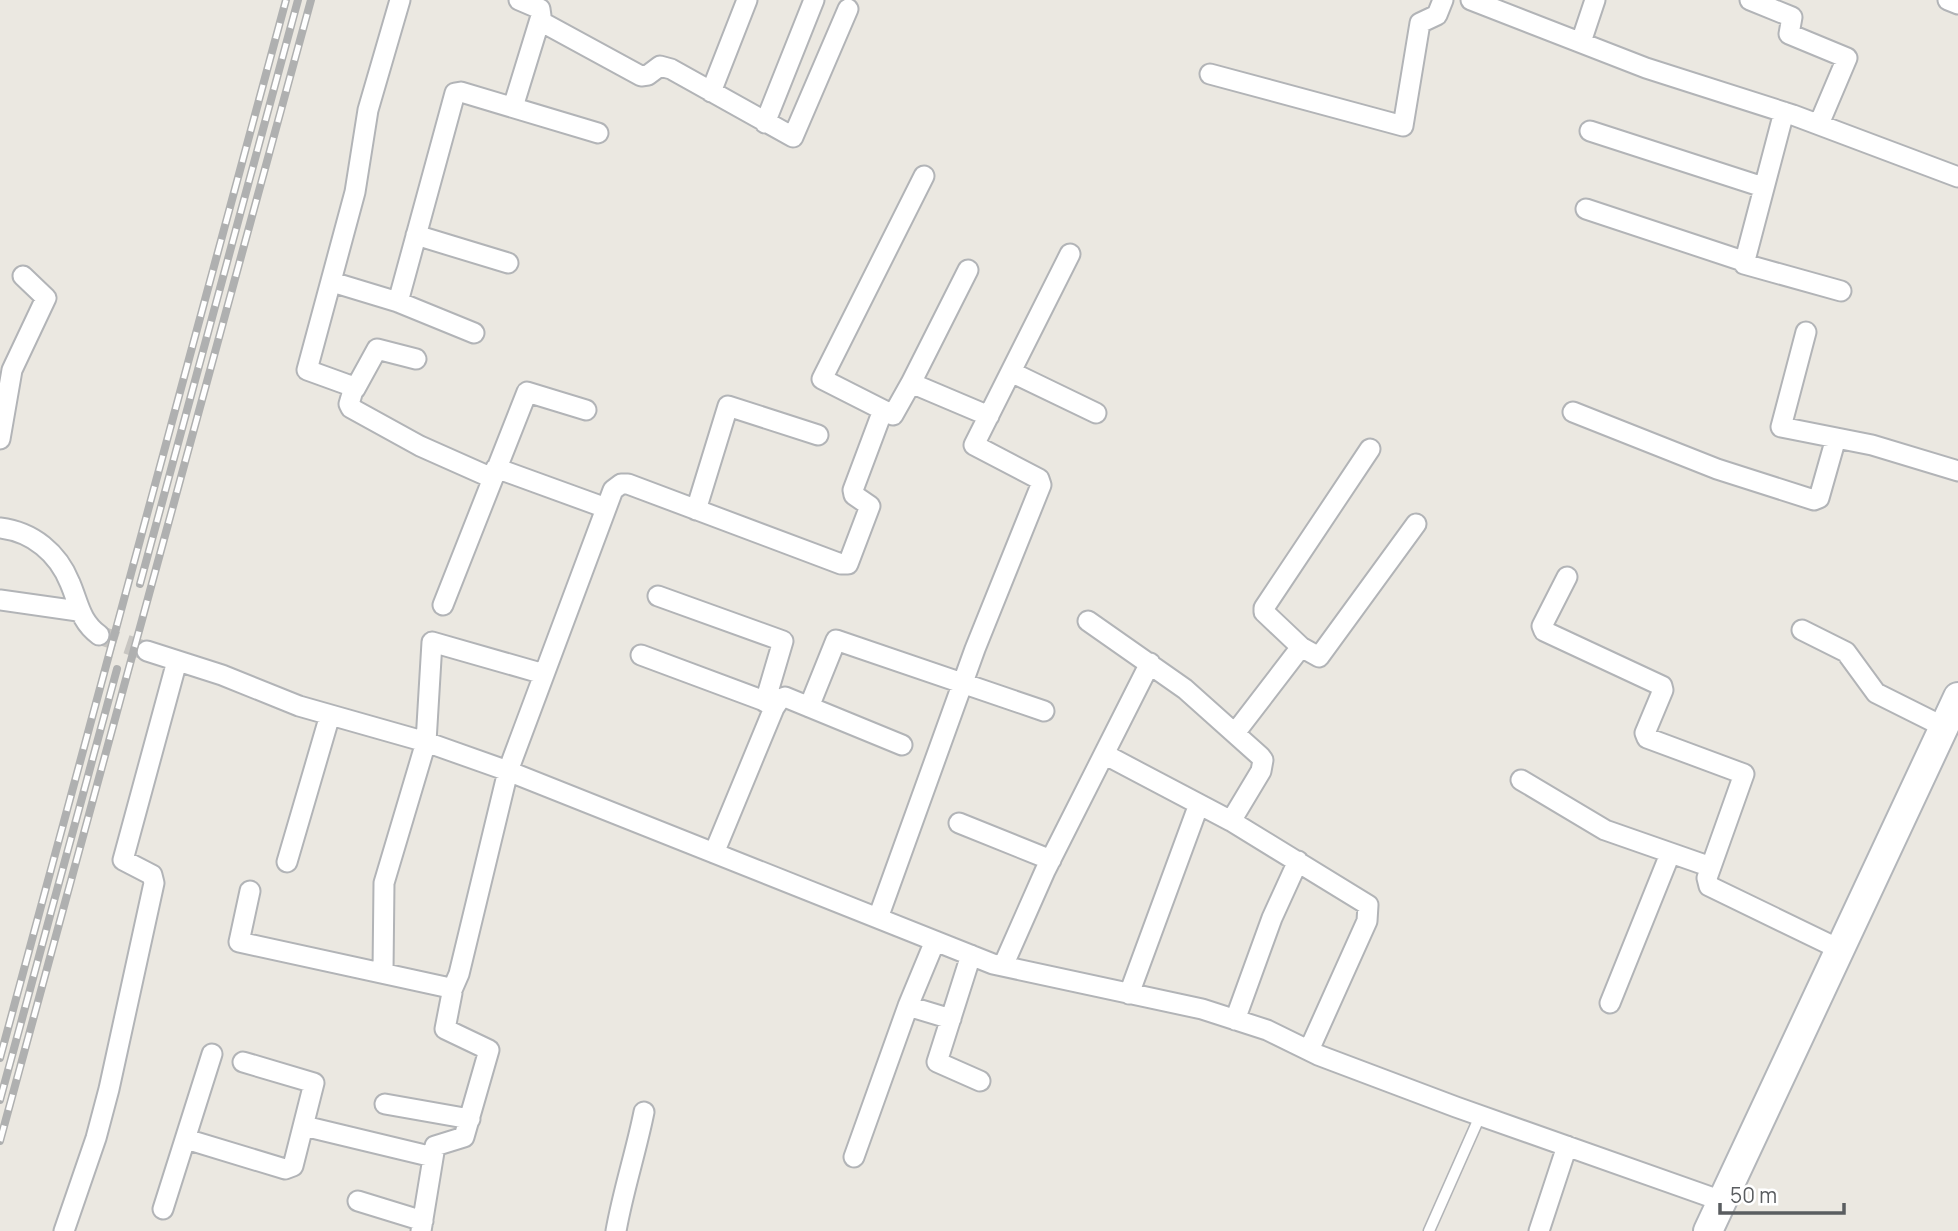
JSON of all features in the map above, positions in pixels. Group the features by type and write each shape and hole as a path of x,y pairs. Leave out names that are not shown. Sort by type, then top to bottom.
{"street":[{"path":"355,390 307,370 355,192 368,110 400,0"},
{"path":"513,107 540,20 540,9 519,0"},
{"path":"711,92 747,0"},
{"path":"765,123 814,0"},
{"path":"1210,74 1403,126 1419,23 1437,15 1443,0"},
{"path":"1471,0 1646,68 1819,124 1958,175"},
{"path":"1581,42 1595,0"},
{"path":"1750,0 1792,17 1789,34 1847,58 1819,124"},
{"path":"1948,0 1958,4"},
{"path":"540,20 641,76 664,67 789,137 796,135 848,9"},
{"path":"398,302 455,93 461,92 598,133"},
{"path":"1743,261 1784,112"},
{"path":"1590,131 1763,187"},
{"path":"924,176 822,377 824,381 883,410 897,414 968,270"},
{"path":"1586,209 1743,261 1747,267 1841,291"},
{"path":"416,235 508,263"},
{"path":"878,918 963,682 1041,485 1038,479 974,446 1070,254"},
{"path":"0,439 12,370 46,298 23,276"},
{"path":"332,282 398,302 474,333"},
{"path":"1806,332 1781,426 1872,445 1958,471"},
{"path":"416,359 377,349 355,390 349,404 351,408 494,473 606,508"},
{"path":"1011,372 1096,413"},
{"path":"911,383 989,416"},
{"path":"443,605 527,392 586,410"},
{"path":"696,510 729,406 818,435"},
{"path":"359,1201 422,1226 437,1144 464,1137 490,1052 488,1048 444,1029 452,990 463,962 508,771 616,486 628,484 841,564 848,564 870,506 854,495 853,489 883,410"},
{"path":"1573,412 1717,469 1814,500 1819,498 1836,438"},
{"path":"1370,449 1264,609 1301,647 1320,656 1416,524"},
{"path":"0,528 35,539 57,559 71,584 78,611 88,627 99,635"},
{"path":"1567,578 1542,626 1544,631 1662,686 1663,690 1645,733 1647,738 1744,775 1711,867 1707,880 1709,886 1839,949"},
{"path":"658,597 783,641 770,705 714,853"},
{"path":"0,600 78,611"},
{"path":"1088,621 1150,663 1235,733 1263,760 1261,771 1231,821"},
{"path":"1802,630 1846,652 1876,693 1944,727"},
{"path":"809,707 836,640 1044,711"},
{"path":"383,971 386,873 426,742 432,642 544,674"},
{"path":"1235,733 1301,647"},
{"path":"147,651 330,715 426,742 508,771 971,955 1003,966 1202,1009 1267,1030 1309,1050 1480,1116 1722,1201"},
{"path":"641,654 770,705"},
{"path":"64,1231 106,1101 154,883 152,875 123,860 177,661"},
{"path":"1003,966 1051,860 1150,663"},
{"path":"770,705 783,697 902,745"},
{"path":"1708,1231 1958,697"},
{"path":"287,862 330,715"},
{"path":"1104,754 1231,821 1364,901 1369,913 1309,1050"},
{"path":"1521,780 1605,830 1711,867"},
{"path":"1129,994 1199,804"},
{"path":"959,823 1051,860"},
{"path":"1610,1003 1670,854"},
{"path":"1235,1020 1264,938 1298,861"},
{"path":"250,891 239,942 383,971 452,990"},
{"path":"854,1157 908,1006 935,941"},
{"path":"971,955 938,1064 980,1081"},
{"path":"908,1006 951,1019"},
{"path":"163,1209 212,1054"},
{"path":"186,1139 289,1170 293,1166 314,1083 243,1062"},
{"path":"385,1104 470,1119"},
{"path":"617,1231 621,1198 632,1171 644,1112"},
{"path":"304,1126 433,1157"},
{"path":"1539,1231 1567,1146"}],"lane":[{"path":"1429,1231 1480,1116"}],"tunnel":[{"path":"99,635 147,651"}],"railway":[{"path":"0,1058 286,0"},
{"path":"140,584 298,0"},
{"path":"0,1141 311,0"},
{"path":"0,1100 117,669"}]}
